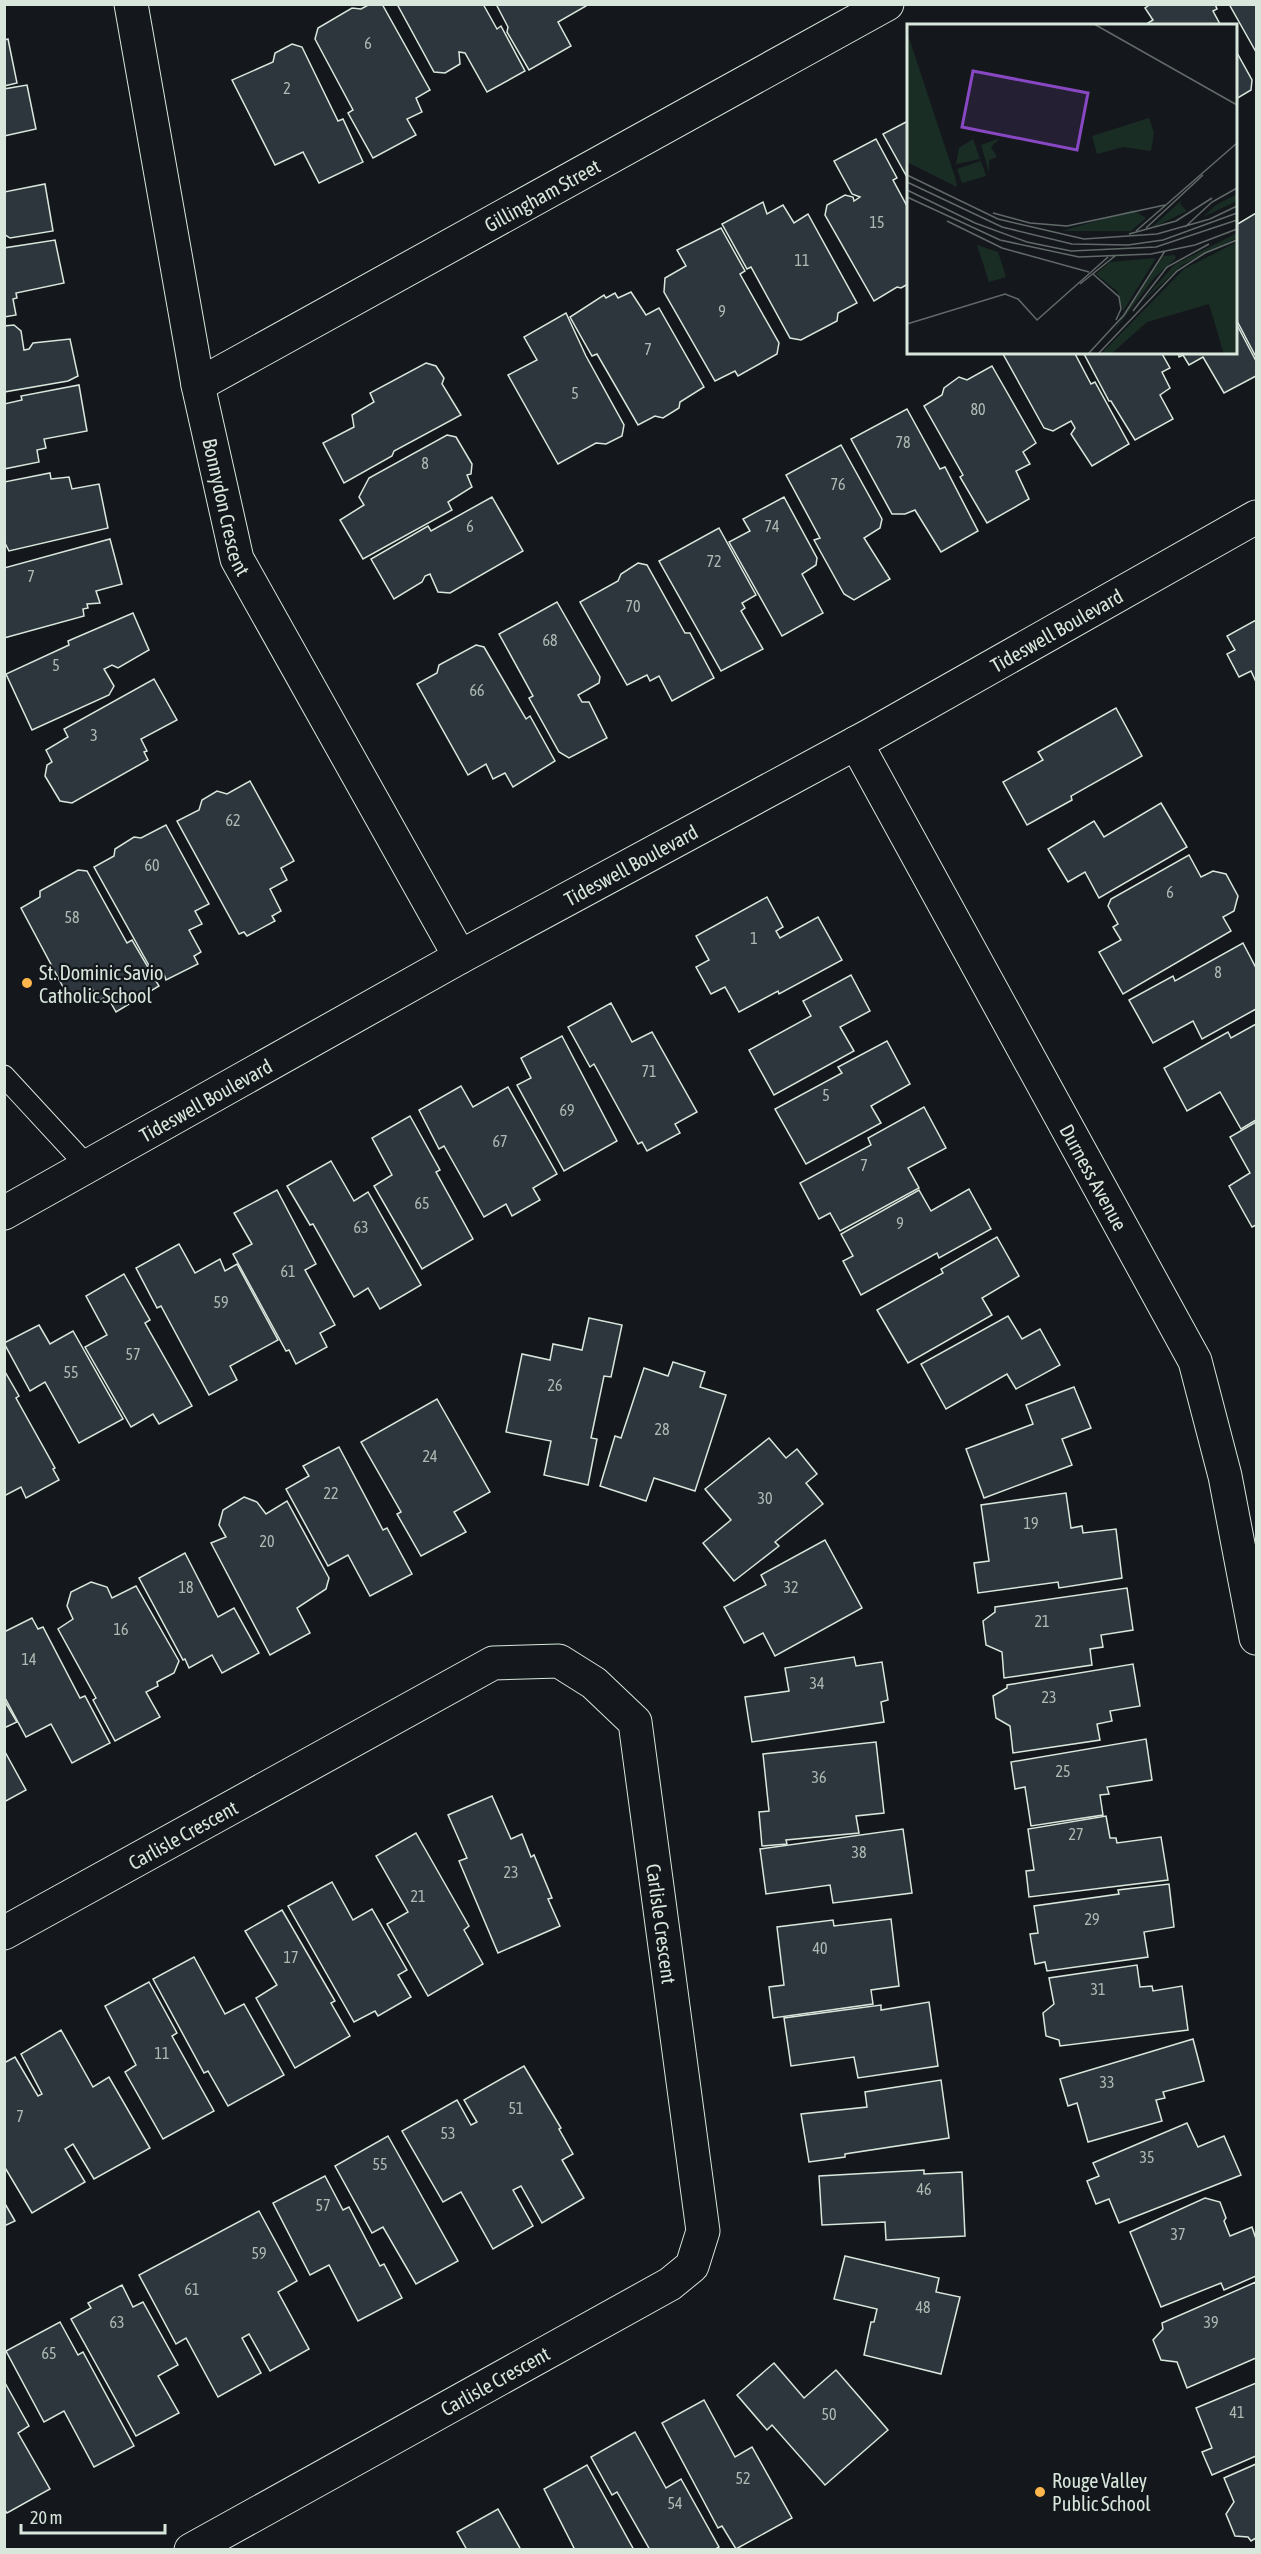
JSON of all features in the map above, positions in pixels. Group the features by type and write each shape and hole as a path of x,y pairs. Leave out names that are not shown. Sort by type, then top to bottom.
{"street":[{"name":"Bonnydon Crescent","path":"131,4 198,385 237,559 460,957"},
{"name":"Gillingham Street","path":"198,385 887,4"},
{"name":"Tideswell Boulevard","path":"4,1213 460,957 856,743 1257,517"},
{"name":"Durness Avenue","path":"856,743 1195,1361 1225,1476 1256,1632"},
{"name":"Carlisle Crescent","path":"4,1933 493,1663 559,1661 594,1683 635,1722 703,2232 692,2266 670,2284 191,2550"}],"lane":[{"path":"4,1076 88,1167"}],"building":[{"path":"370,4 382,4 430,90 416,98 422,112 407,119 416,135 373,158 348,113 353,110 315,39 318,28 352,8 361,9"},
{"path":"397,4 483,4 497,29 501,26 525,71 487,92 465,53 459,52 460,64 445,73 434,72"},
{"path":"496,4 585,4 586,6 558,22 571,46 529,70 507,32 508,27"},
{"path":"1151,4 1215,4 1217,9 1213,11 1220,24 1146,24 1153,20 1145,8"},
{"path":"1229,4 1256,4 1256,52"},
{"path":"8,39 17,83 4,86 4,40"},
{"path":"292,44 302,47 338,121 343,119 363,162 319,183 303,152 275,165 232,80 273,62 275,53"},
{"path":"1237,53 1252,80 1251,90 1237,98"},
{"path":"27,85 36,129 4,136 4,89"},
{"path":"907,122 907,177 883,134"},
{"path":"876,139 897,178 893,180 907,206 907,285 901,288 897,287 874,301 825,215 827,205 845,195 853,197 854,201 860,197 852,194 834,161"},
{"path":"45,184 53,231 10,238 4,234 4,192"},
{"path":"763,202 767,214 783,205 794,223 808,214 857,303 838,313 837,321 801,340 790,338 751,267 747,269 722,224"},
{"path":"1256,213 1256,357 1237,321 1237,224"},
{"path":"721,228 745,271 740,274 779,343 777,354 738,376 735,371 715,381 664,292 665,278 686,266 677,250"},
{"path":"55,240 64,283 16,293 17,298 13,299 16,315 4,317 4,248"},
{"path":"631,292 646,315 659,308 704,387 680,402 679,408 663,418 655,416 638,425 597,354 592,356 570,317 604,295 606,298 615,293 618,298"},
{"path":"566,313 586,356 624,425 622,436 606,444 596,443 558,464 508,375 537,360 524,337"},
{"path":"14,325 21,331 24,350 29,349 33,343 70,339 78,376 68,381 4,392 4,326"},
{"path":"1237,325 1256,361 1256,376 1224,393 1203,357 1189,365 1183,355 1179,357 1178,354 1237,354"},
{"path":"1003,354 1075,354 1091,384 1095,382 1129,444 1092,466 1071,434 1075,428 1071,421 1053,431 1044,428"},
{"path":"1084,354 1162,354 1170,368 1162,372 1170,388 1160,395 1173,419 1135,440 1109,401"},
{"path":"426,363 436,366 444,378 442,384 461,415 394,451 392,456 344,483 323,443 354,427 352,415 374,402 370,393"},
{"path":"992,366 1036,443 1023,452 1030,464 1016,471 1029,499 987,523 960,477 963,475 924,406 942,395 944,388 959,377 967,380"},
{"path":"79,385 87,431 44,439 46,448 37,450 39,462 4,469 4,404 22,400 21,396"},
{"path":"907,409 940,469 945,467 978,531 941,552 915,510 905,514 892,514 851,439"},
{"path":"447,435 456,437 472,464 471,474 467,475 472,487 448,502 452,510 363,559 340,520 364,505 359,497 369,478"},
{"path":"841,445 882,519 880,528 864,538 890,579 854,600 844,594 814,540 820,538 786,475"},
{"path":"50,473 51,479 69,477 72,489 99,484 108,528 9,551 4,541 4,482"},
{"path":"492,497 523,551 450,593 438,592 430,574 425,576 422,582 394,599 371,559 428,526 431,531"},
{"path":"784,497 817,558 816,565 802,574 823,613 782,636 729,542 750,531 743,519"},
{"path":"719,528 756,595 742,603 745,608 741,611 763,649 721,671 659,561"},
{"path":"110,539 122,584 96,591 100,603 87,604 88,608 83,609 84,616 4,638 4,568"},
{"path":"638,563 647,565 685,633 690,633 714,678 672,701 659,676 650,681 647,675 627,685 580,602 618,581 621,574"},
{"path":"557,602 600,677 599,683 578,695 582,702 589,702 607,738 569,758 559,752 529,698 533,696 499,634"},
{"path":"133,613 149,650 118,668 112,665 104,669 114,686 109,695 32,730 6,674 69,645 68,641"},
{"path":"1256,620 1256,682 1251,671 1239,677 1227,654 1235,650 1227,636"},
{"path":"476,645 484,647 526,719 530,716 555,761 513,787 505,773 493,779 486,764 468,775 417,684 437,673 439,665"},
{"path":"154,679 177,720 141,739 147,751 144,752 148,760 72,803 60,801 45,776 47,765 52,762 46,750 68,737 64,729"},
{"path":"1116,708 1142,756 1071,796 1072,800 1027,825 1003,782 1043,760 1038,752"},
{"path":"250,781 294,861 281,868 287,880 270,889 281,911 272,916 275,921 247,936 244,932 239,934 177,821 199,810 202,800 217,791 227,794"},
{"path":"1161,803 1187,847 1099,898 1085,872 1068,882 1048,849 1094,821 1104,837"},
{"path":"166,825 209,904 195,911 202,924 189,930 201,952 194,956 198,964 166,980 164,974 156,978 94,867 114,856 115,849 134,837 141,838"},
{"path":"1189,855 1201,877 1213,871 1226,874 1238,896 1234,911 1223,917 1231,931 1123,994 1099,952 1121,940 1113,927 1118,924 1108,906 1111,899"},
{"path":"78,870 87,871 127,943 132,940 159,986 116,1012 107,996 97,1002 92,988 70,1000 21,908 40,897 40,891"},
{"path":"767,897 783,927 776,931 780,938 818,917 842,960 779,994 778,991 739,1012 725,987 711,994 696,967 709,960 696,936"},
{"path":"1243,943 1256,968 1256,1009 1202,1039 1193,1021 1153,1043 1129,1000 1173,976 1175,981"},
{"path":"851,975 870,1011 840,1027 854,1051 774,1095 749,1050 811,1016 803,1001"},
{"path":"611,1003 632,1042 652,1032 697,1112 675,1124 680,1133 647,1151 642,1142 638,1144 594,1064 590,1067 568,1027"},
{"path":"1256,1024 1256,1120 1241,1129 1220,1092 1187,1111 1164,1068 1228,1032 1231,1038"},
{"path":"562,1036 617,1141 564,1171 517,1085 531,1078 521,1058"},
{"path":"887,1041 910,1084 871,1106 881,1123 806,1164 775,1109 842,1073 838,1067"},
{"path":"461,1086 473,1107 508,1087 557,1174 533,1188 540,1200 512,1216 506,1204 484,1217 444,1146 439,1149 419,1110"},
{"path":"924,1107 946,1148 908,1168 919,1188 840,1231 830,1213 819,1219 800,1183 871,1145 868,1138"},
{"path":"410,1116 440,1170 436,1172 473,1239 422,1269 374,1186 392,1175 372,1138"},
{"path":"1256,1122 1256,1225 1252,1227 1229,1186 1250,1173 1230,1137"},
{"path":"331,1161 354,1201 368,1192 421,1285 380,1309 368,1288 354,1297 313,1224 310,1225 287,1186"},
{"path":"969,1189 991,1229 939,1258 937,1253 861,1295 843,1261 853,1256 841,1234 919,1190 931,1211"},
{"path":"277,1190 316,1264 305,1270 335,1325 320,1333 327,1347 296,1364 289,1350 286,1351 233,1254 252,1244 234,1213"},
{"path":"997,1237 1019,1276 982,1298 992,1315 908,1363 877,1310 943,1273 941,1269"},
{"path":"179,1244 195,1273 220,1259 225,1271 237,1264 278,1340 230,1366 237,1380 209,1395 161,1306 157,1308 136,1268"},
{"path":"124,1274 150,1320 145,1323 192,1406 159,1424 153,1414 131,1427 85,1347 107,1335 86,1296"},
{"path":"1008,1316 1022,1339 1040,1329 1060,1365 1016,1389 1007,1374 946,1409 921,1364"},
{"path":"589,1318 622,1325 611,1377 604,1376 591,1438 597,1439 588,1485 544,1475 551,1441 506,1432 522,1354 550,1360 553,1344 582,1350"},
{"path":"39,1325 50,1344 73,1331 123,1419 79,1443 45,1382 30,1391 4,1343"},
{"path":"673,1362 705,1372 700,1387 726,1395 695,1491 654,1478 646,1501 600,1486 615,1436 621,1438 644,1368 668,1376"},
{"path":"4,1370 59,1480 26,1498 21,1487 4,1496"},
{"path":"1074,1387 1091,1428 1062,1439 1072,1465 984,1498 966,1449 1033,1424 1026,1405"},
{"path":"437,1399 490,1492 454,1512 466,1532 421,1556 397,1514 401,1512 361,1442"},
{"path":"769,1438 786,1458 797,1449 817,1474 806,1483 823,1504 775,1542 779,1546 734,1581 703,1543 731,1520 705,1489"},
{"path":"339,1447 383,1530 387,1528 412,1574 370,1596 348,1555 328,1566 286,1489 309,1476 303,1466"},
{"path":"1066,1493 1071,1528 1082,1526 1083,1533 1116,1529 1122,1578 1059,1588 1058,1582 978,1593 974,1563 989,1561 981,1505"},
{"path":"244,1497 257,1502 266,1514 287,1501 329,1578 326,1589 297,1608 310,1633 270,1655 211,1543 226,1537 219,1525 223,1510"},
{"path":"825,1540 862,1608 775,1656 763,1633 744,1643 724,1607 766,1585 761,1575"},
{"path":"185,1553 218,1617 234,1608 259,1653 222,1673 212,1655 189,1668 139,1578"},
{"path":"91,1582 107,1587 112,1598 136,1586 179,1661 174,1673 157,1682 158,1686 146,1692 160,1717 115,1741 93,1700 96,1698 58,1629 73,1619 67,1606 71,1592"},
{"path":"1127,1588 1133,1630 1101,1635 1103,1647 1090,1649 1092,1665 1004,1678 1002,1652 986,1645 983,1621 995,1612 995,1607"},
{"path":"32,1618 38,1629 43,1627 80,1698 85,1696 110,1743 72,1763 51,1724 26,1737 4,1696 4,1632"},
{"path":"854,1657 856,1666 882,1662 888,1700 881,1702 884,1722 752,1742 745,1697 789,1691 785,1668"},
{"path":"1133,1664 1140,1706 1110,1711 1112,1721 1097,1724 1100,1740 1013,1753 1010,1726 996,1718 993,1696 1007,1688 1007,1685"},
{"path":"4,1700 17,1722 4,1728"},
{"path":"1146,1739 1152,1780 1107,1787 1109,1794 1100,1795 1103,1815 1031,1826 1025,1787 1015,1789 1011,1762"},
{"path":"876,1742 884,1813 856,1816 859,1833 786,1840 787,1844 762,1846 759,1812 769,1811 763,1754"},
{"path":"4,1750 26,1790 4,1802"},
{"path":"492,1796 511,1839 522,1834 531,1857 534,1855 552,1898 548,1899 560,1926 498,1953 459,1861 467,1858 448,1815"},
{"path":"1106,1816 1110,1838 1116,1838 1117,1843 1161,1837 1168,1880 1029,1897 1026,1871 1034,1870 1028,1829"},
{"path":"903,1829 912,1893 833,1903 830,1885 766,1894 760,1849"},
{"path":"416,1833 469,1926 464,1930 483,1964 428,1996 387,1924 408,1912 376,1856"},
{"path":"332,1882 353,1920 372,1909 407,1970 398,1975 411,1997 378,2016 375,2011 354,2022 288,1906"},
{"path":"1169,1884 1174,1927 1144,1932 1148,1957 1047,1971 1045,1962 1035,1964 1030,1934 1038,1933 1034,1906 1119,1894 1118,1890"},
{"path":"282,1910 335,2001 331,2003 350,2036 295,2068 256,1998 277,1985 245,1931"},
{"path":"891,1919 899,1986 871,1990 873,2004 773,2018 769,1987 784,1985 777,1927 833,1920 834,1926"},
{"path":"194,1957 225,2014 244,2004 284,2075 228,2106 208,2071 204,2073 153,1979"},
{"path":"1137,1965 1140,1987 1152,1986 1153,1991 1182,1986 1188,2030 1060,2046 1059,2040 1046,2036 1043,2013 1054,2004 1049,1978"},
{"path":"149,1982 177,2033 172,2036 214,2111 163,2139 125,2072 136,2065 105,2006"},
{"path":"929,2002 938,2066 858,2078 854,2057 791,2066 784,2018 881,2005 881,2010"},
{"path":"61,2030 93,2087 109,2077 150,2148 94,2179 73,2144 65,2149 85,2182 32,2213 4,2166 4,2063 15,2057 38,2096 42,2094 21,2054"},
{"path":"1193,2039 1204,2081 1163,2092 1165,2098 1156,2100 1162,2121 1088,2142 1077,2103 1068,2106 1060,2079"},
{"path":"524,2066 561,2128 559,2129 573,2154 562,2160 584,2198 542,2223 521,2186 513,2190 533,2226 493,2249 461,2192 443,2202 402,2131 457,2100 471,2125 477,2122 464,2100"},
{"path":"941,2080 949,2138 845,2154 845,2157 809,2162 801,2114 867,2107 865,2092"},
{"path":"1187,2123 1198,2147 1224,2136 1241,2175 1119,2223 1109,2199 1096,2204 1087,2181 1099,2176 1093,2163"},
{"path":"388,2136 458,2261 416,2284 383,2227 372,2233 335,2166"},
{"path":"924,2170 924,2174 962,2172 965,2236 886,2240 885,2222 822,2225 819,2176"},
{"path":"325,2176 343,2210 349,2207 380,2266 384,2264 402,2298 358,2321 329,2265 310,2275 273,2203"},
{"path":"1205,2198 1220,2202 1230,2236 1252,2227 1256,2239 1256,2276 1224,2290 1221,2283 1161,2307 1130,2232"},
{"path":"4,2202 15,2221 4,2226"},
{"path":"259,2211 297,2281 278,2292 309,2349 270,2371 249,2334 242,2338 261,2373 218,2397 186,2338 176,2344 139,2275"},
{"path":"845,2256 939,2278 936,2292 960,2297 941,2374 864,2355 871,2322 874,2322 877,2309 834,2299"},
{"path":"1256,2282 1256,2358 1187,2388 1177,2362 1161,2360 1153,2340 1163,2329 1162,2323"},
{"path":"122,2285 133,2307 143,2302 178,2365 158,2376 179,2413 136,2436 71,2319 91,2308 88,2303"},
{"path":"60,2322 78,2355 83,2352 134,2446 94,2467 64,2411 44,2422 6,2351"},
{"path":"774,2363 804,2398 836,2370 888,2430 825,2485 772,2425 767,2430 737,2395"},
{"path":"4,2381 29,2426 18,2433 50,2489 7,2513 4,2509"},
{"path":"1256,2383 1256,2456 1212,2475 1202,2452 1212,2448 1196,2408"},
{"path":"704,2400 735,2457 752,2447 792,2518 736,2549 722,2526 718,2528 662,2423"},
{"path":"635,2432 666,2488 681,2479 719,2547 714,2550 650,2550 617,2492 612,2495 591,2457"},
{"path":"1256,2464 1256,2538 1251,2541 1248,2537 1235,2536 1226,2514 1234,2502 1224,2478"},
{"path":"587,2465 634,2550 575,2550 544,2489"},
{"path":"498,2509 521,2550 467,2550 457,2532"}],"place":[{"name":"St. Dominic Savio Catholic School","path":"27,983"},
{"name":"Rouge Valley Public School","path":"1040,2492"}]}
